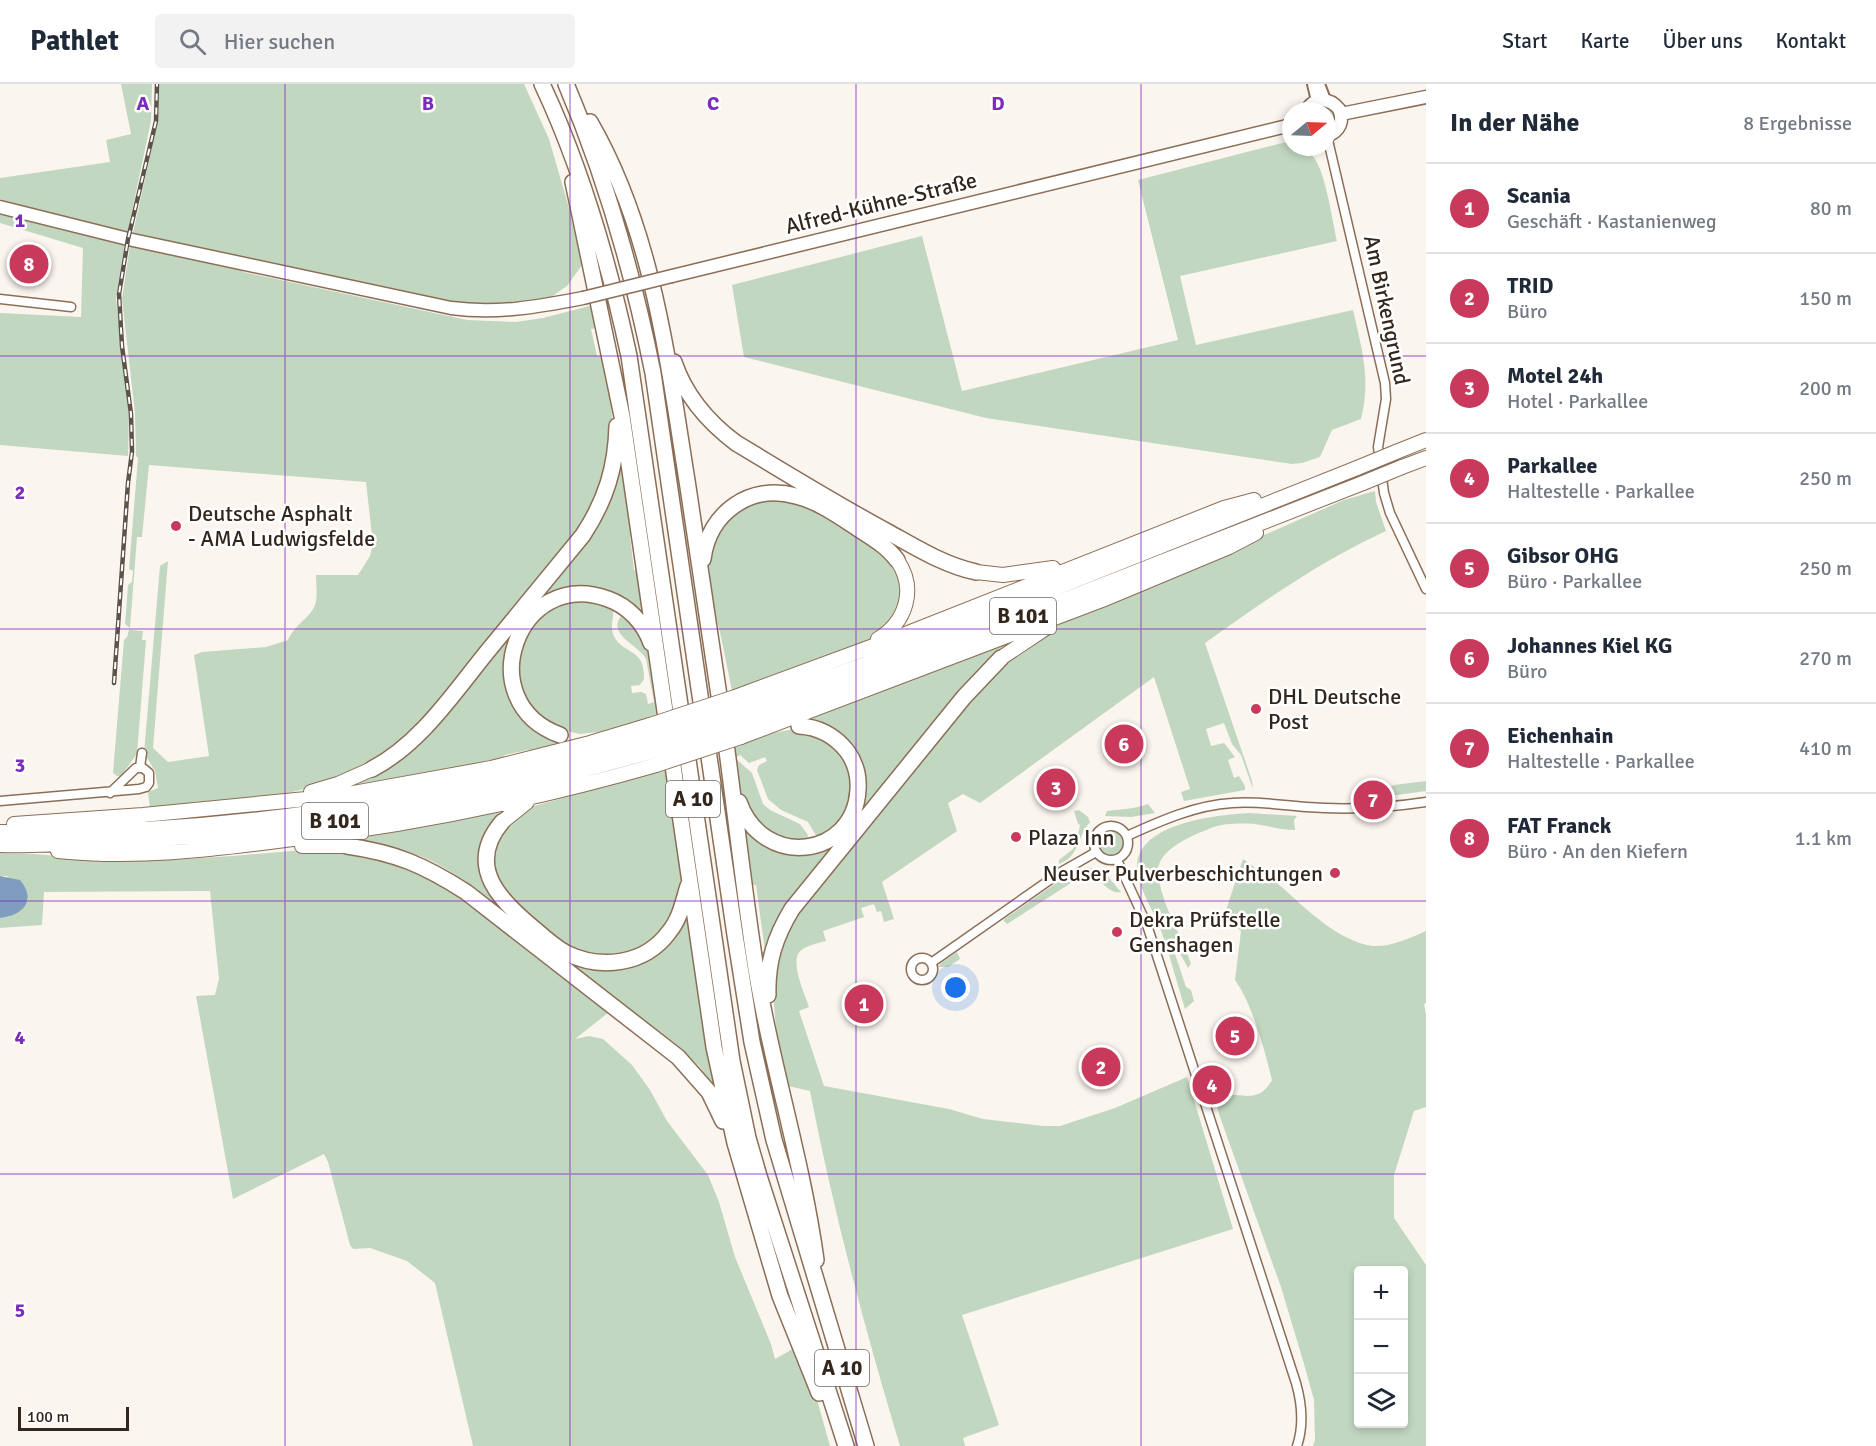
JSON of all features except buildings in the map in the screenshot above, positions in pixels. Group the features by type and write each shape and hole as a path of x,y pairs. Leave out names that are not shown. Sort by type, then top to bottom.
{"highway":[{"name":"A 10","path":"542,84 585,194 605,254 629,356 713,939 732,1061 748,1138 845,1446"},
{"name":"A 10","path":"567,84 608,193 641,315 656,395 752,1042 774,1140 866,1446"},
{"path":"567,84 603,144 622,189 640,242 675,366 697,406 722,433 800,481 928,554 956,567 1003,575 1041,571 1080,562 1120,548"},
{"path":"567,146 618,393 714,1047 740,1161 780,1296 837,1440 845,1446"},
{"path":"659,313 704,592 754,959 812,1232 818,1290"},
{"path":"265,803 316,791 372,769 398,752 430,720 567,555 591,522 605,494 614,463 618,393"},
{"name":"B 101","path":"4,845 145,840 245,832 337,821 434,805 562,777 653,745 739,724 865,664 1426,440"},
{"name":"B 101","path":"0,832 137,829 333,810 495,780 739,724 870,676 1426,458"},
{"name":"B 101","path":"4,845 61,852 128,854 240,847 346,833 483,809 534,797 653,745 735,697 844,657 1224,508 1297,490"},
{"path":"704,592 702,560 704,546 712,528 725,512 736,504 763,493 779,492 812,501 877,540 897,560 908,590 906,606 899,620 889,632 844,657"},
{"name":"B 101","path":"739,724 758,731 1102,600 1237,543 1305,506"},
{"path":"613,736 579,738 560,735 542,726 523,706 512,679 511,659 518,635 530,617 549,603 573,595 590,594 613,601 628,610 640,622 650,640 665,714"},
{"path":"769,1034 768,975 771,956 781,927 792,909 964,696 1001,658 1045,628 1102,600"},
{"path":"725,735 736,796 747,820 756,832 769,841 789,847 799,848 823,842 842,828 854,809 858,782 855,767 842,745 825,732 799,726 758,731"},
{"name":"B 101","path":"0,825 143,815 337,796 431,780 545,755 613,736 653,745"},
{"path":"534,797 502,822 492,836 487,856 488,869 496,892 515,914 555,946 586,961 604,963 624,962 649,951 660,942 676,922 690,880"},
{"path":"240,847 347,846 402,858 437,873 491,910 678,1056 709,1092 740,1161"}],"main road":[{"path":"1341,114 1426,97"},
{"path":"1317,102 1321,100 1335,104 1341,114 1339,128 1336,130"},
{"name":"Alfred-Kühne-Straße","path":"5,209 336,285 451,308 479,311 537,307 583,298 1282,127"}],"street":[{"path":"1313,84 1321,100"},
{"path":"1319,84 1321,100"},
{"name":"Am Birkengrund","path":"1332,156 1385,383 1386,399 1378,447 1384,493 1390,513 1426,589"},
{"path":"0,298 71,307"},
{"path":"140,767 142,753"},
{"path":"110,793 126,776 140,767"},
{"path":"0,801 110,793 146,787 150,781 149,773 140,767"},
{"path":"126,776 124,784 132,790"},
{"path":"1127,836 1202,808 1231,803 1334,808 1426,802"},
{"path":"1114,826 1124,831 1127,836 1128,847 1118,860 1105,860 1096,852 1094,841 1103,828 1114,826"},
{"path":"931,963 1060,872 1096,852"},
{"path":"1118,860 1147,925 1296,1383 1302,1404 1302,1421 1297,1446"}],"green space":[{"path":"121,84 152,84 151,121 127,235 0,199 0,178 110,162 106,140 131,134"},
{"path":"159,84 524,84 549,139 569,208 582,265 567,286 551,297 491,304 443,301 132,237 158,121"},
{"path":"1282,143 1282,156 1312,156 1315,159 1325,187 1337,241 1180,276 1196,345 1353,310 1365,377 1361,419 1332,430 1320,457 1292,464 986,418 744,357 732,285 922,236 962,391 1178,340 1138,180"},
{"path":"0,210 125,243 116,298 129,414 128,456 0,445 0,313 81,317 83,248 0,223"},
{"path":"130,245 242,268 243,272 467,320 516,322 543,318 593,305 596,328 591,329 597,356 603,355 611,401 613,433 608,471 585,523 423,720 377,759 331,783 283,794 150,809 148,792 158,788 155,771 144,753 160,566 168,561 153,748 168,762 209,756 194,655 202,652 266,647 288,640 315,605 316,575 358,575 370,556 373,544 366,482 149,465 142,537 137,537 130,628 125,624 128,585 132,582 133,571 129,569 138,458 122,299"},
{"path":"622,453 636,535 630,536 634,570 642,569 650,629 616,597 541,603 508,680 560,739 568,741 569,744 530,754 528,750 505,755 502,760 342,790 374,775 559,573"},
{"path":"1375,491 1376,502 1386,531 1315,569 1270,597 1205,643 1253,789 1241,755 1232,744 1224,723 1206,729 1211,746 1224,743 1235,757 1228,760 1234,778 1239,776 1245,790 1184,801 1181,792 1190,789 1154,677 980,803 963,794 948,803 957,831 882,882 894,919 884,922 881,911 877,912 874,904 861,908 864,917 823,931 826,941 808,946 798,953 798,976 809,1007 799,1011 824,1086 949,1109 983,1119 1060,1126 1115,1108 1187,1077 1233,1229 962,1315 999,1425 963,1438 965,1446 900,1446 850,1270 810,1091 788,1086 776,1027 772,985 774,964 795,914 977,687 1038,636 1344,500"},
{"path":"775,496 811,506 892,558 903,591 898,612 885,630 865,643 732,691 710,597 707,568 709,547 721,523 739,507"},
{"path":"566,601 612,605 613,634 619,643 638,657 643,669 644,679 640,685 631,686 632,693 646,694 648,704 654,702 646,659 620,633 617,627 623,614 648,642 661,715 607,731 580,734 557,729 548,724 526,703 515,665 531,622"},
{"path":"129,630 143,631 142,640 146,640 137,754 121,776 117,776 113,773 124,640"},
{"path":"1027,631 1005,647 798,892 764,966 759,953 765,951 756,885 748,886 740,817 777,848 842,833 860,769 802,719"},
{"path":"800,728 840,747 856,786 841,825 817,837 808,822 781,810 768,799 757,770 759,765 767,761 765,757 749,763 740,755 735,758 752,773 763,804 770,810 800,824 808,835 806,842 770,837 739,796 731,749 767,734"},
{"path":"669,768 683,888 677,914 643,950 602,958 569,948 516,907 495,875 493,852 499,834 524,809"},
{"path":"1426,781 1426,791 1397,795 1366,795 1394,785"},
{"path":"1148,804 1155,813 1131,817 1105,816 1107,811"},
{"path":"513,805 504,814 486,875 554,947 625,965 688,906 705,1007 699,1008 718,1092 699,1066 678,1046 468,883 442,867 406,851 345,839"},
{"path":"1079,810 1088,817 1090,822 1075,851 1059,864 1059,860 1073,849 1080,825 1074,811"},
{"path":"1249,813 1297,816 1294,820 1295,830 1250,824 1218,826 1178,844 1163,857 1159,864 1158,873 1163,896 1191,964 1188,968 1176,946 1173,948 1186,987 1191,990 1194,1001 1185,1009 1161,930 1140,881 1139,857 1146,844 1160,833 1177,826 1216,816"},
{"path":"1111,830 1120,834 1124,843 1120,852 1111,856 1102,852 1098,843 1102,834"},
{"path":"330,849 422,869 613,1009 575,1039 589,1036 603,1039 632,1065 650,1090 667,1121 708,1175 719,1202 735,1257 775,1359 796,1347 816,1396 830,1446 473,1446 435,1283 407,1261 370,1248 353,1249 324,1154 233,1199 196,996 215,995 219,979 210,891 44,892 42,925 0,928 0,918 17,913 28,900 7,876 0,876 0,853 40,854 106,861 140,861"},
{"path":"1243,859 1279,885 1325,924 1348,938 1373,946 1387,945 1426,931 1426,1003 1424,1004 1426,1107 1414,1111 1394,1175 1394,1218 1426,1265 1426,1446 1313,1446 1315,1440 1314,1400 1304,1364 1281,1287 1219,1114 1215,1096 1254,1095 1266,1088 1272,1080 1252,1014 1235,980 1241,931 1224,916"},
{"path":"1087,867 1103,871 1121,892 1112,891 1096,878 1085,874 1007,924 1003,920 1075,870"},
{"path":"957,952 960,959 948,967 938,967 941,963"}],"water":[{"path":"0,876 20,880 25,887 27,900 25,906 15,914 0,918"}],"railway":[{"path":"114,683 132,452 131,414 122,346 119,294 128,239 156,121 157,84"}],"place":[{"name":"FAT Franck","path":"29,264"},
{"name":"Deutsche Asphalt - AMA Ludwigsfelde","path":"176,526"},
{"name":"DHL Deutsche Post","path":"1256,709"},
{"name":"Johannes Kiel KG","path":"1124,744"},
{"name":"Motel 24h","path":"1056,788"},
{"name":"Eichenhain","path":"1373,800"},
{"name":"Plaza Inn","path":"1016,837"},
{"name":"Neuser Pulverbeschichtungen","path":"1335,873"},
{"name":"Dekra Prüfstelle Genshagen","path":"1117,932"},
{"name":"Scania","path":"864,1004"},
{"name":"Gibsor OHG","path":"1235,1036"},
{"name":"TRID","path":"1101,1067"},
{"name":"Parkallee","path":"1212,1085"}]}
